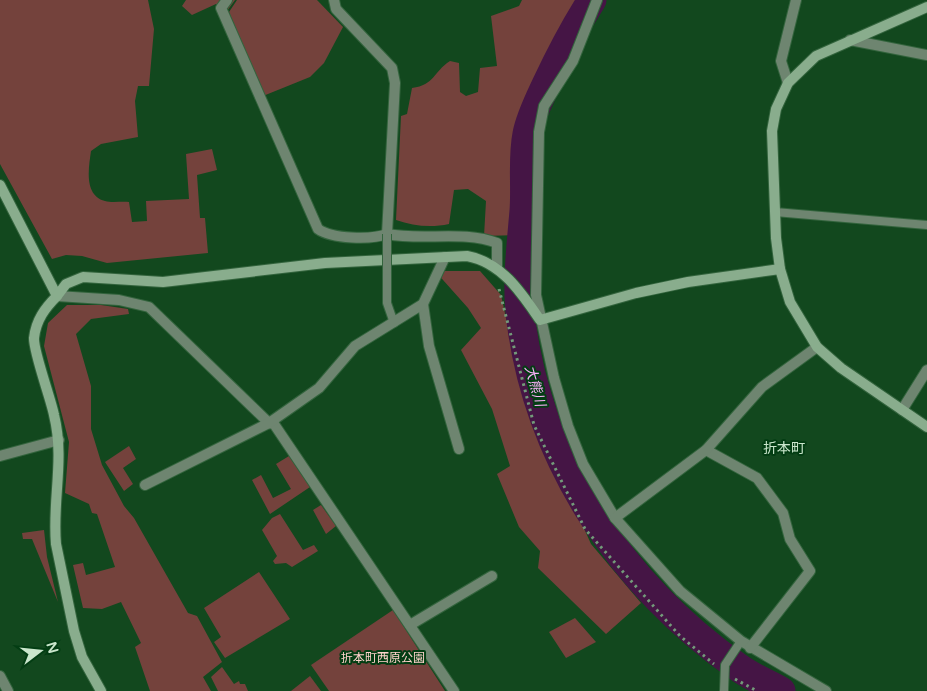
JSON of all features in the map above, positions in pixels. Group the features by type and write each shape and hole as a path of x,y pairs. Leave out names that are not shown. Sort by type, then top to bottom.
{"street":[{"path":"227,0 221,8 318,228 325,234 374,239 387,234 405,237 480,237 497,243 501,272"},
{"path":"334,0 336,9 392,68 394,83 387,234"},
{"path":"597,0 572,61 544,106 539,132 536,295 540,320 568,426 583,464 615,518 680,591 738,644 750,648 826,691"},
{"path":"788,84 781,61 796,0"},
{"path":"927,7 816,56 788,84 776,109 772,132 775,212 780,269 790,302 817,346 841,368 927,427"},
{"path":"850,40 927,55"},
{"path":"2,190 57,296"},
{"path":"101,691 82,657 74,631 56,544 55,529 60,468 59,440 33,339 40,313 66,284 83,277 163,282 325,262 445,257 477,258 488,262 501,272 523,295 540,320"},
{"path":"145,485 269,423 319,388 355,346 423,304 445,257"},
{"path":"540,320 636,293 688,282 780,269"},
{"path":"57,296 119,300 149,307 269,423 274,424 454,691"},
{"path":"423,304 429,346 459,448"},
{"path":"615,518 706,450 762,387 817,346"},
{"path":"902,410 927,370"},
{"path":"0,456 59,440"},
{"path":"706,450 757,478 783,514 790,539 810,571 750,648"},
{"path":"410,626 492,576"},
{"path":"0,676 8,691"}],"lane":[{"path":"775,212 927,225"},
{"path":"387,234 387,303 394,323"},
{"path":"724,691 725,669 738,644"}],"path":[{"path":"725,669 757,691"}],"green space":[{"path":"0,0 148,0 154,29 149,86 138,86 135,101 138,137 101,144 91,151 90,186 98,198 105,201 129,202 132,222 147,221 146,201 189,199 186,154 212,149 217,170 197,175 200,218 205,218 208,253 107,263 82,256 66,255 52,259 0,164"},
{"path":"186,0 235,0 227,11 216,4 192,15 182,6"},
{"path":"237,0 317,0 343,27 324,63 310,77 263,96 229,12"},
{"path":"522,0 596,0 571,40 541,105 530,135 530,173 522,201 519,235 484,236 486,201 468,189 454,190 449,224 422,226 396,220 401,116 407,114 412,88 430,81 450,61 459,63 460,92 466,96 478,92 480,68 497,66 491,16 519,6"},
{"path":"435,271 480,271 501,295 521,387 591,544 641,603 606,634 538,568 540,551 519,527 497,474 510,466 492,409 461,350 481,328 468,308"},
{"path":"67,305 101,305 128,309 129,314 91,319 76,334 91,386 91,429 102,465 124,506 134,518 188,613 197,616 222,662 203,677 211,691 150,691 135,647 141,643 121,602 102,609 83,608 73,565 83,563 86,575 115,567 97,514 92,513 89,504 65,493 69,442 44,346 48,323"},
{"path":"129,446 136,459 123,468 133,484 124,491 105,462"},
{"path":"289,456 310,487 270,514 252,480 261,475 273,498 291,489 276,464"},
{"path":"321,505 336,526 326,534 313,510"},
{"path":"280,514 303,550 314,545 318,551 292,567 286,563 275,564 273,561 277,556 262,530 272,518"},
{"path":"44,530 47,557 58,602 32,539 23,539 22,533"},
{"path":"259,572 290,619 225,658 214,642 221,637 204,608"},
{"name":"折本町西原公園","path":"393,610 445,691 329,691 311,665"},
{"path":"575,618 596,642 566,658 549,632"},
{"path":"222,667 234,684 239,681 240,684 245,684 248,691 218,691 211,677"},
{"path":"310,676 321,691 291,691"}],"waterway":[{"name":"大熊川","path":"592,0 573,31 551,74 535,109 527,134 519,294 521,321 531,373 546,423 567,471 593,516 624,559 658,599 696,635 743,671 781,691"}],"district":[{"name":"折本町","path":"784,448"}]}
